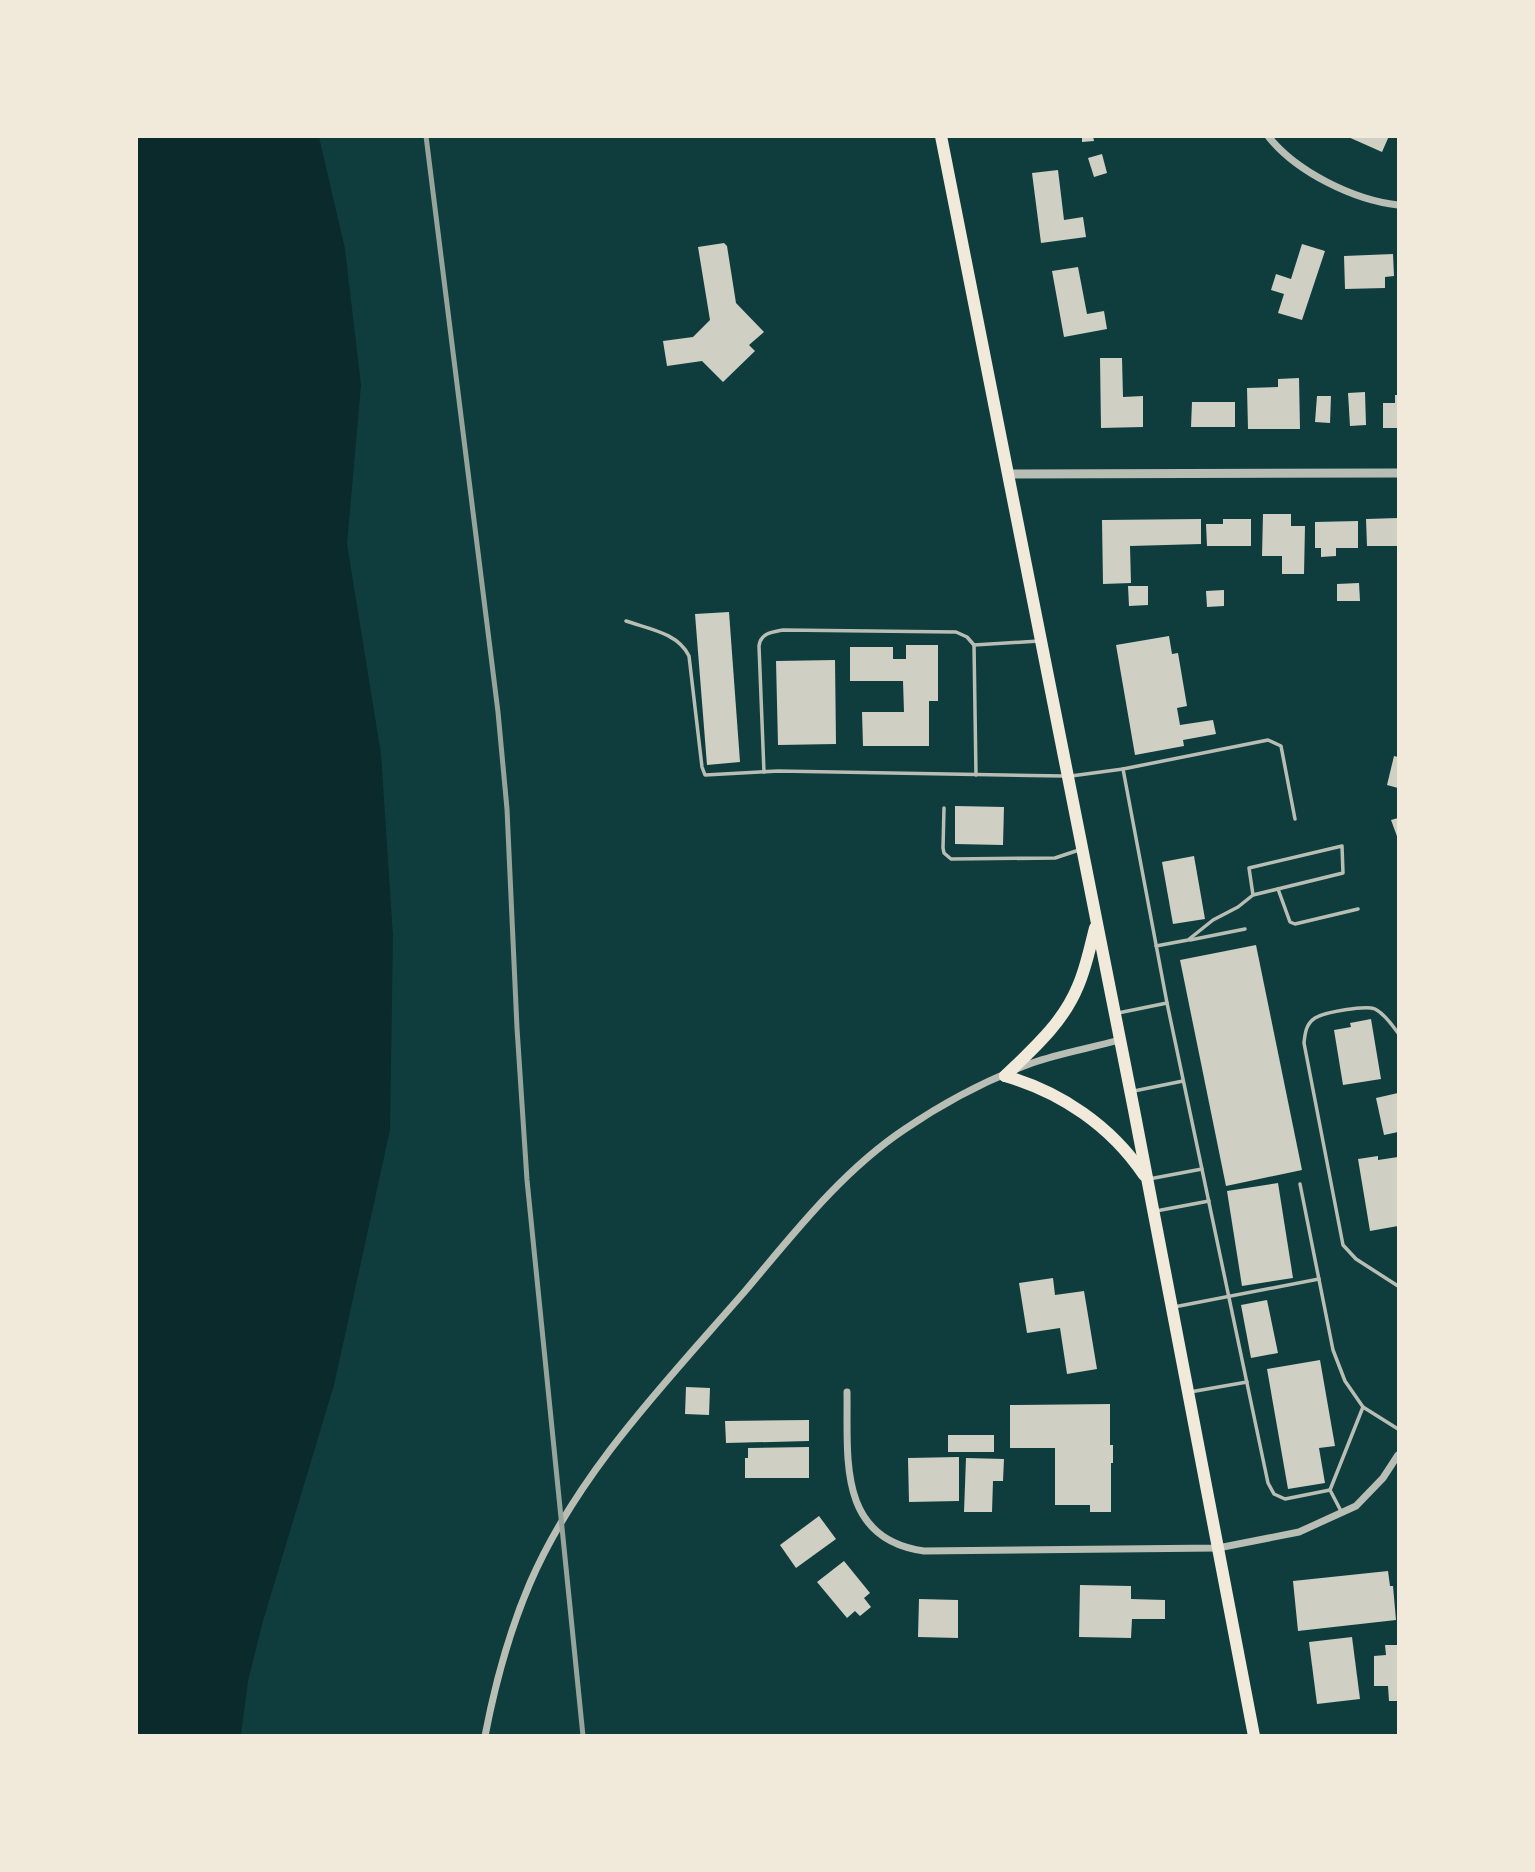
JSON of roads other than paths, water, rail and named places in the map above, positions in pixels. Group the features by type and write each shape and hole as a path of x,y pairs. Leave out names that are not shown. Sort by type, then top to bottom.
{"main road":[{"path":"941,136 1254,1735"},
{"path":"1005,1076 1048,1034 1067,1008 1079,986 1096,925"},
{"path":"1005,1076 1027,1082 1091,1117 1110,1135 1147,1180"}],"street":[{"path":"1268,136 1292,160 1332,184 1374,201 1398,205"},
{"path":"1007,474 1398,474"},
{"path":"485,1735 494,1692 531,1583 577,1499 650,1400 809,1216 859,1165 904,1130 953,1099 1032,1063 1119,1040"},
{"path":"847,1392 850,1488 857,1503 873,1527 886,1539 897,1545 923,1551 1218,1548 1298,1532 1356,1506 1369,1495 1398,1455"}],"lane":[{"path":"626,621 671,636 684,646 690,656 705,775 764,772 1067,776 1123,769 1268,740 1281,746 1295,819"},
{"path":"764,772 759,641 769,633 783,630 956,632 967,637 974,645 976,775"},
{"path":"974,645 1041,641"},
{"path":"1123,769 1167,1003 1268,1483 1274,1494 1285,1499 1330,1490"},
{"path":"944,808 943,848 951,859 1055,858 1081,849"},
{"path":"1188,940 1213,920 1253,895 1343,873 1342,846 1249,868 1253,895"},
{"path":"1278,889 1290,922 1294,924 1358,909"},
{"path":"1156,946 1245,929"},
{"path":"1114,1014 1167,1003"},
{"path":"1398,1033 1382,1014 1372,1008 1357,1008 1316,1017 1305,1031 1304,1043 1343,1245 1356,1259 1398,1286"},
{"path":"1130,1092 1183,1081"},
{"path":"1147,1180 1202,1169"},
{"path":"1300,1184 1333,1350 1345,1381 1363,1407 1398,1429"},
{"path":"1153,1211 1209,1201"},
{"path":"1172,1308 1319,1279"},
{"path":"1188,1392 1247,1382"},
{"path":"1342,1514 1330,1490 1363,1407"}],"water":[{"path":"137,136 319,137 345,249 361,385 347,544 381,754 393,936 390,1130 334,1385 263,1621 248,1681 241,1735 137,1735"}],"railway":[{"path":"426,136 498,712 507,809 527,1180 583,1736"}]}
